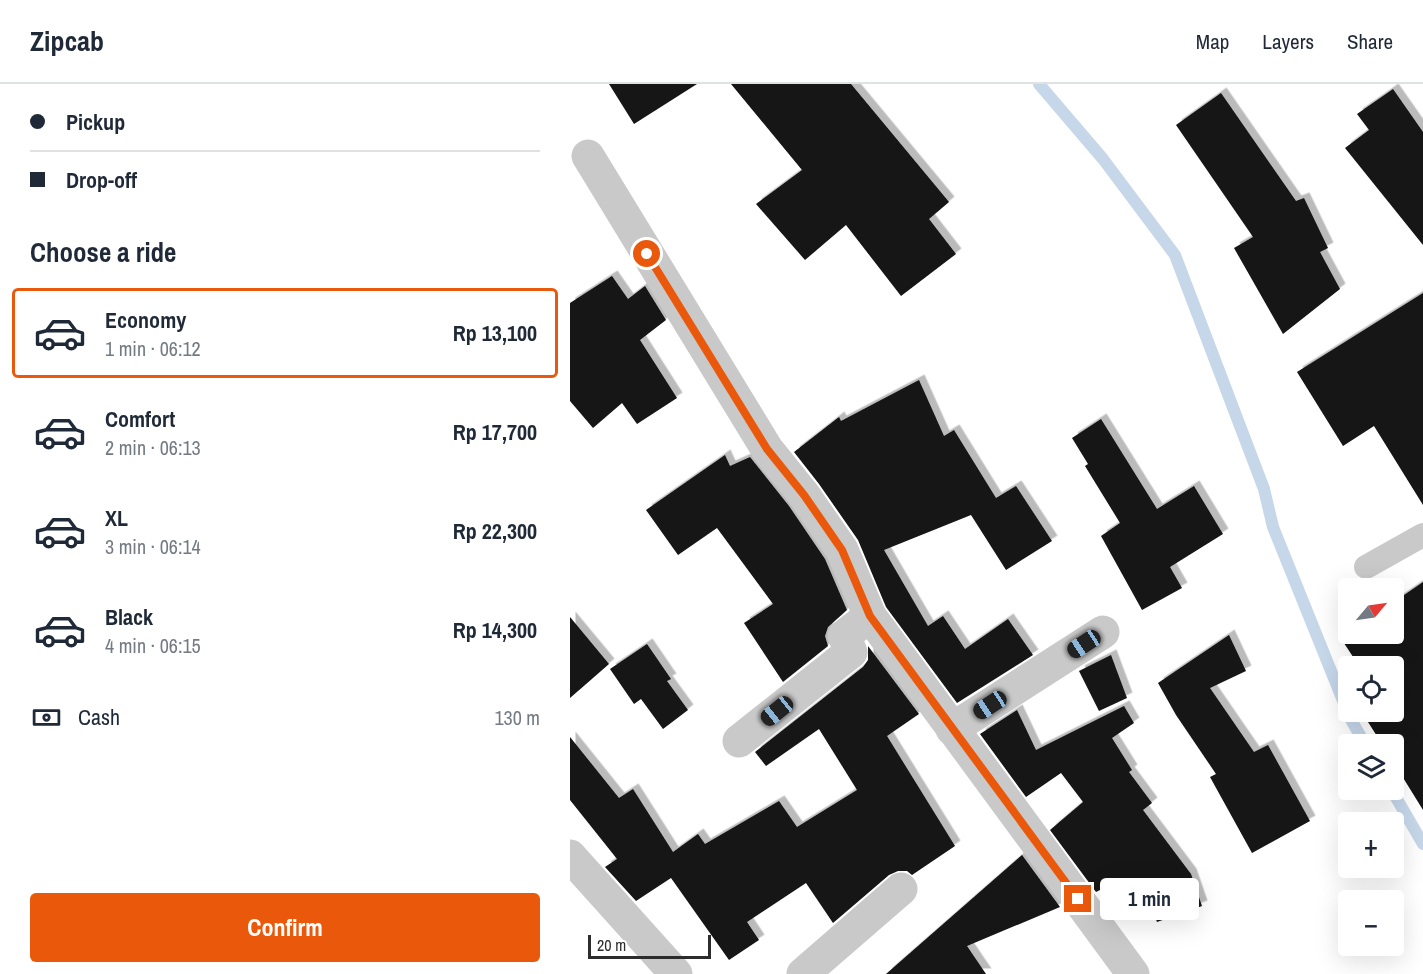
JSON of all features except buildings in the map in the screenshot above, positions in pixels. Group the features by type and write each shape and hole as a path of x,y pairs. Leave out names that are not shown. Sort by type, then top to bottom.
{"street":[{"path":"588,156 767,449 804,495 842,550 870,616 1133,974"},
{"path":"739,741 851,652 844,636 870,616"},
{"path":"952,729 1103,632"},
{"path":"570,856 676,974"},
{"path":"803,974 901,889"}],"lane":[{"path":"1366,567 1423,535"}],"waterway":[{"path":"1039,84 1103,159 1175,255 1264,489 1273,527 1350,718 1359,734"},
{"path":"1397,800 1423,844"}],"route":[{"path":"647,254 767,449 804,495 842,550 870,616 1078,899"}]}
